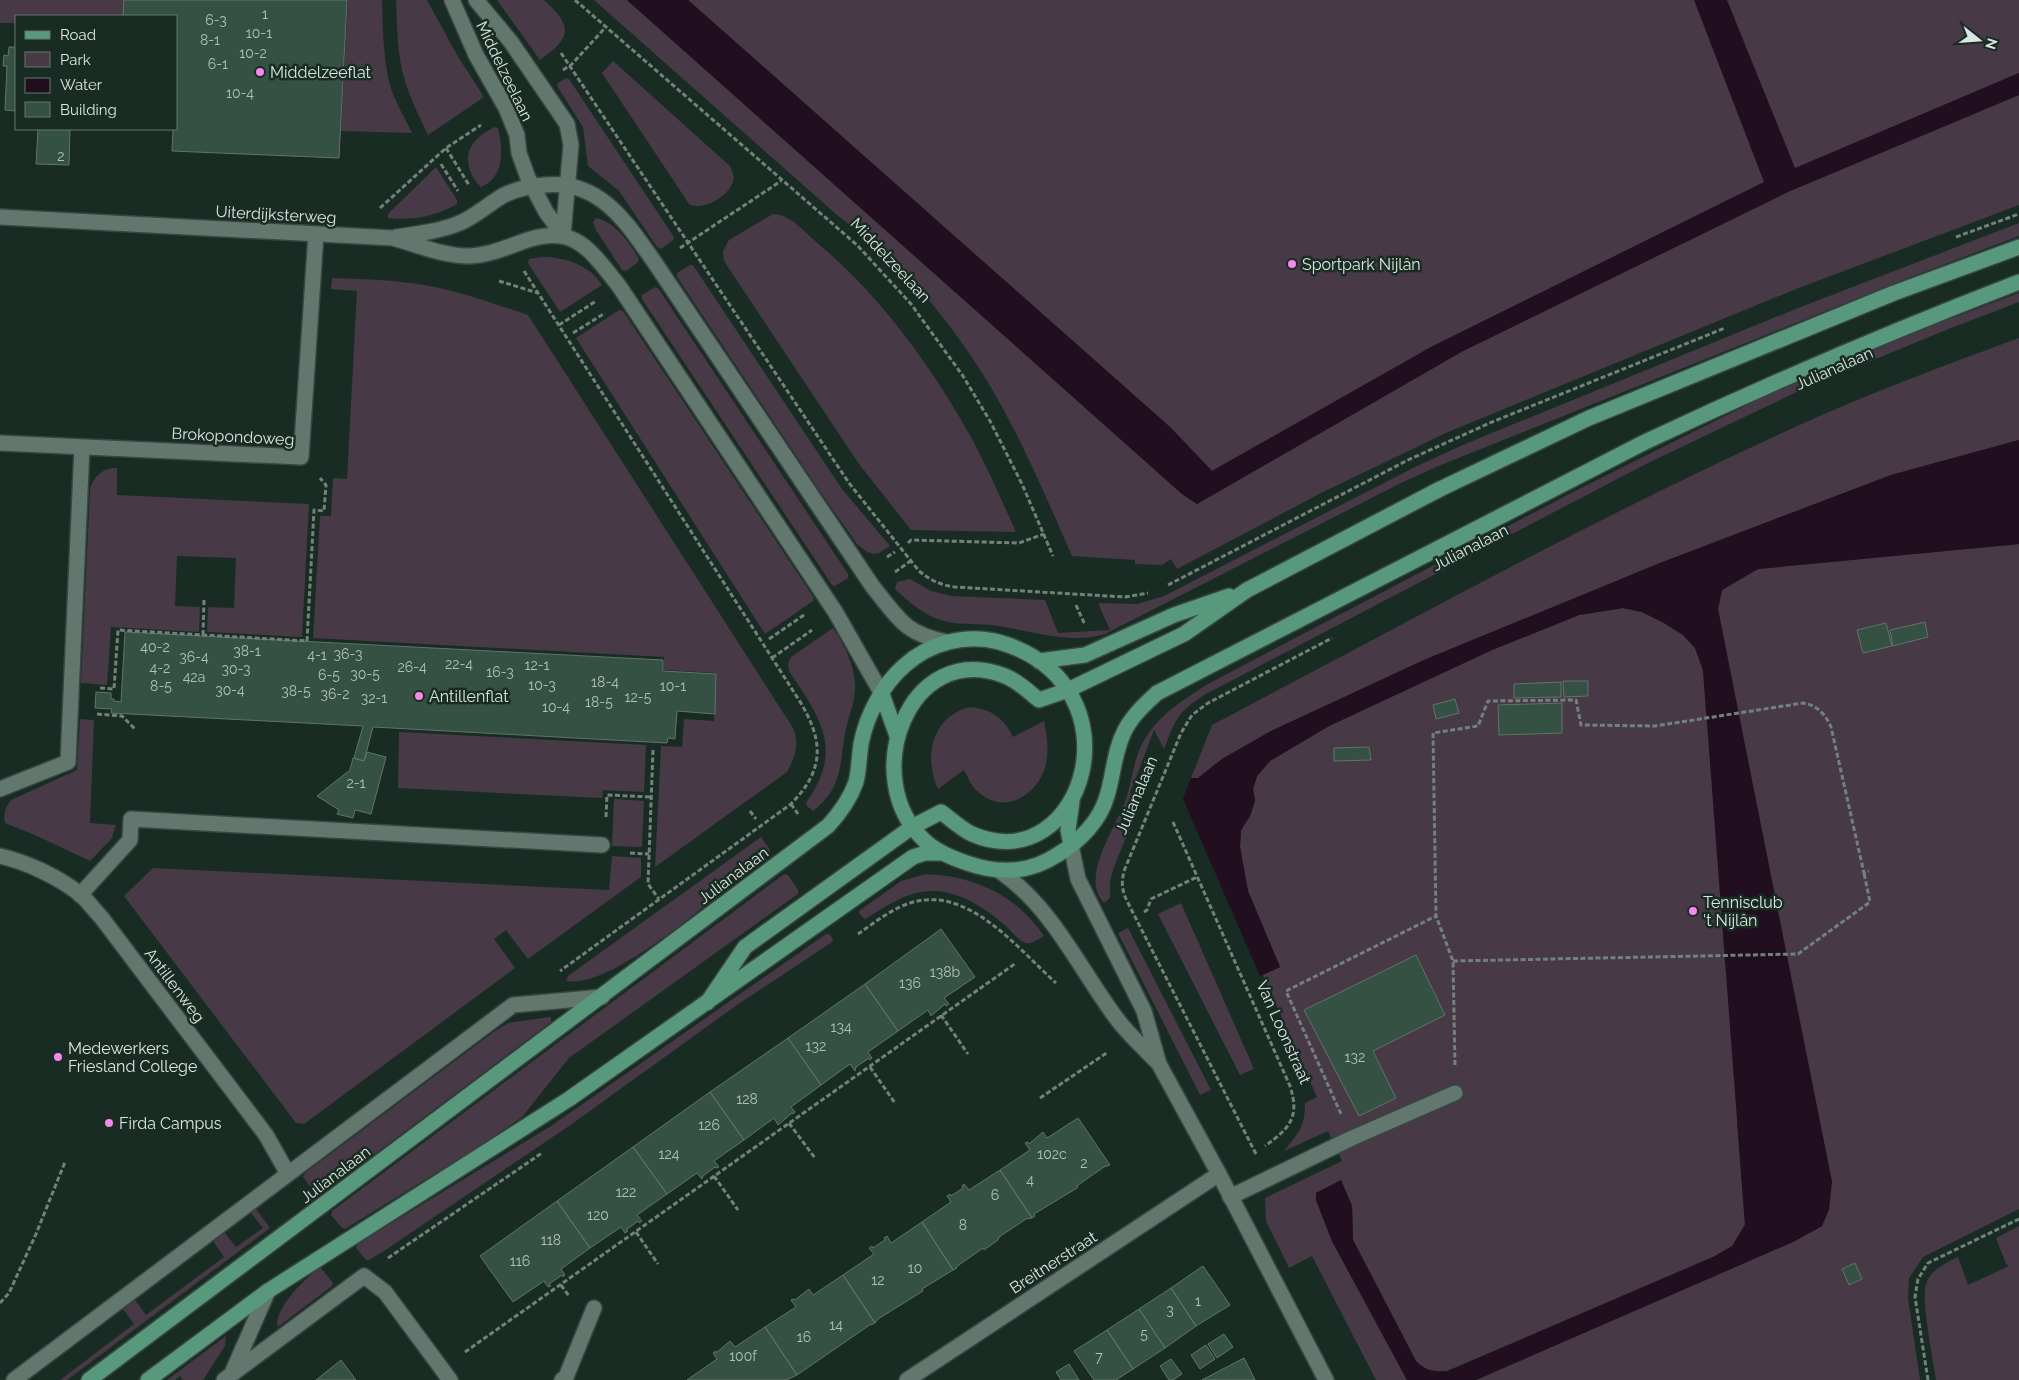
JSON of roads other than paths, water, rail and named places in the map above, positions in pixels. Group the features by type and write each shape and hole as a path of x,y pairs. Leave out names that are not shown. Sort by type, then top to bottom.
{"main road":[{"path":"1001,872 982,869 941,853 924,841 912,827 894,782 893,757 897,736 905,716 920,694 940,678 961,670 985,670 1007,677 1039,700 1068,690 1184,634 1247,590 1440,489 1589,418 1894,294 2019,247"},
{"name":"Julianalaan","path":"1001,872 1034,866 1056,856 1086,832 1099,815 1107,796 1114,760 1125,730 1134,716 1157,693 1645,442 1786,376 1912,323 2019,282"},
{"path":"1039,661 1085,655 1174,615 1247,590"},
{"name":"Julianalaan","path":"88,1380 828,826 840,813 850,797 856,780 866,726 882,694 903,666 931,648 948,642 970,639 991,640 1016,648 1052,670 1068,690 1079,713 1085,734 1085,756 1081,778 1072,801"},
{"path":"882,694 897,736"},
{"path":"707,1003 745,947 912,827 941,812 971,833 989,839 1008,842 1044,829 1060,816 1072,801"},
{"path":"1071,845 1068,830 1072,801"},
{"path":"148,1380 268,1291 569,1099 914,857 925,853 941,853"}],"street":[{"name":"Middelzeelaan","path":"452,0 476,55 506,108 517,135 519,153 532,186 546,212 563,235"},
{"name":"Middelzeelaan","path":"476,0 511,42 567,124 571,145 563,235"},
{"path":"393,238 427,232 462,222 504,195 532,186 567,185 586,190 604,201 628,225 873,588 902,623 927,638 948,642"},
{"name":"Uiterdijksterweg","path":"0,217 393,238 435,250 467,256 488,253 545,235"},
{"name":"Brokopondoweg","path":"0,443 302,457 316,234"},
{"name":"Middelzeelaan","path":"545,235 563,235 578,242 592,252 619,286 836,613 882,694"},
{"path":"0,789 68,762 82,446"},
{"path":"80,895 130,840 131,819 602,845"},
{"path":"1071,845 1078,879 1144,1011 1159,1064 1326,1380"},
{"name":"Antillenweg","path":"0,856 36,869 80,895 101,917 260,1128 288,1174"},
{"path":"1001,872 1018,883 1031,897 1062,938 1118,1020 1159,1064"},
{"name":"Julianalaan","path":"14,1380 513,1006 602,997"},
{"path":"1230,1197 1352,1138 1455,1093"},
{"name":"Breitnerstraat","path":"907,1380 1218,1174"},
{"path":"227,1377 364,1276 385,1292 446,1374"},
{"path":"227,1377 268,1291"},
{"path":"568,1379 594,1308"}],"water":[{"path":"627,0 688,0 1170,427 1212,471 1431,347 1764,182 1694,0 1727,0 1795,168 2019,73 2019,95 1790,191 1463,351 1197,504 1182,494"},
{"path":"2019,440 2019,544 1758,569 1722,590 1718,609 1832,1182 1829,1210 1822,1226 1795,1241 1476,1380 1407,1380 1332,1241 1316,1200 1316,1193 1341,1180 1352,1206 1353,1240 1416,1361 1423,1367 1434,1371 1448,1371 1713,1257 1732,1246 1745,1225 1703,670 1695,648 1683,635 1642,612 1623,608 1579,615 1492,650 1329,726 1270,761 1257,776 1253,789 1255,801 1250,816 1241,830 1240,847 1248,891 1280,967 1260,976 1183,799 1191,778 1198,778 1222,759 1271,731 1424,660 1660,563 1891,475"}],"place":[{"name":"Middelzeeflat","path":"260,72"},
{"name":"Sportpark Nijlân","path":"1292,264"},
{"name":"Antillenflat","path":"419,696"},
{"name":"Tennisclub 't Nijlân","path":"1693,911"},
{"name":"Medewerkers Friesland College","path":"58,1057"},
{"name":"Firda Campus","path":"109,1123"}]}
